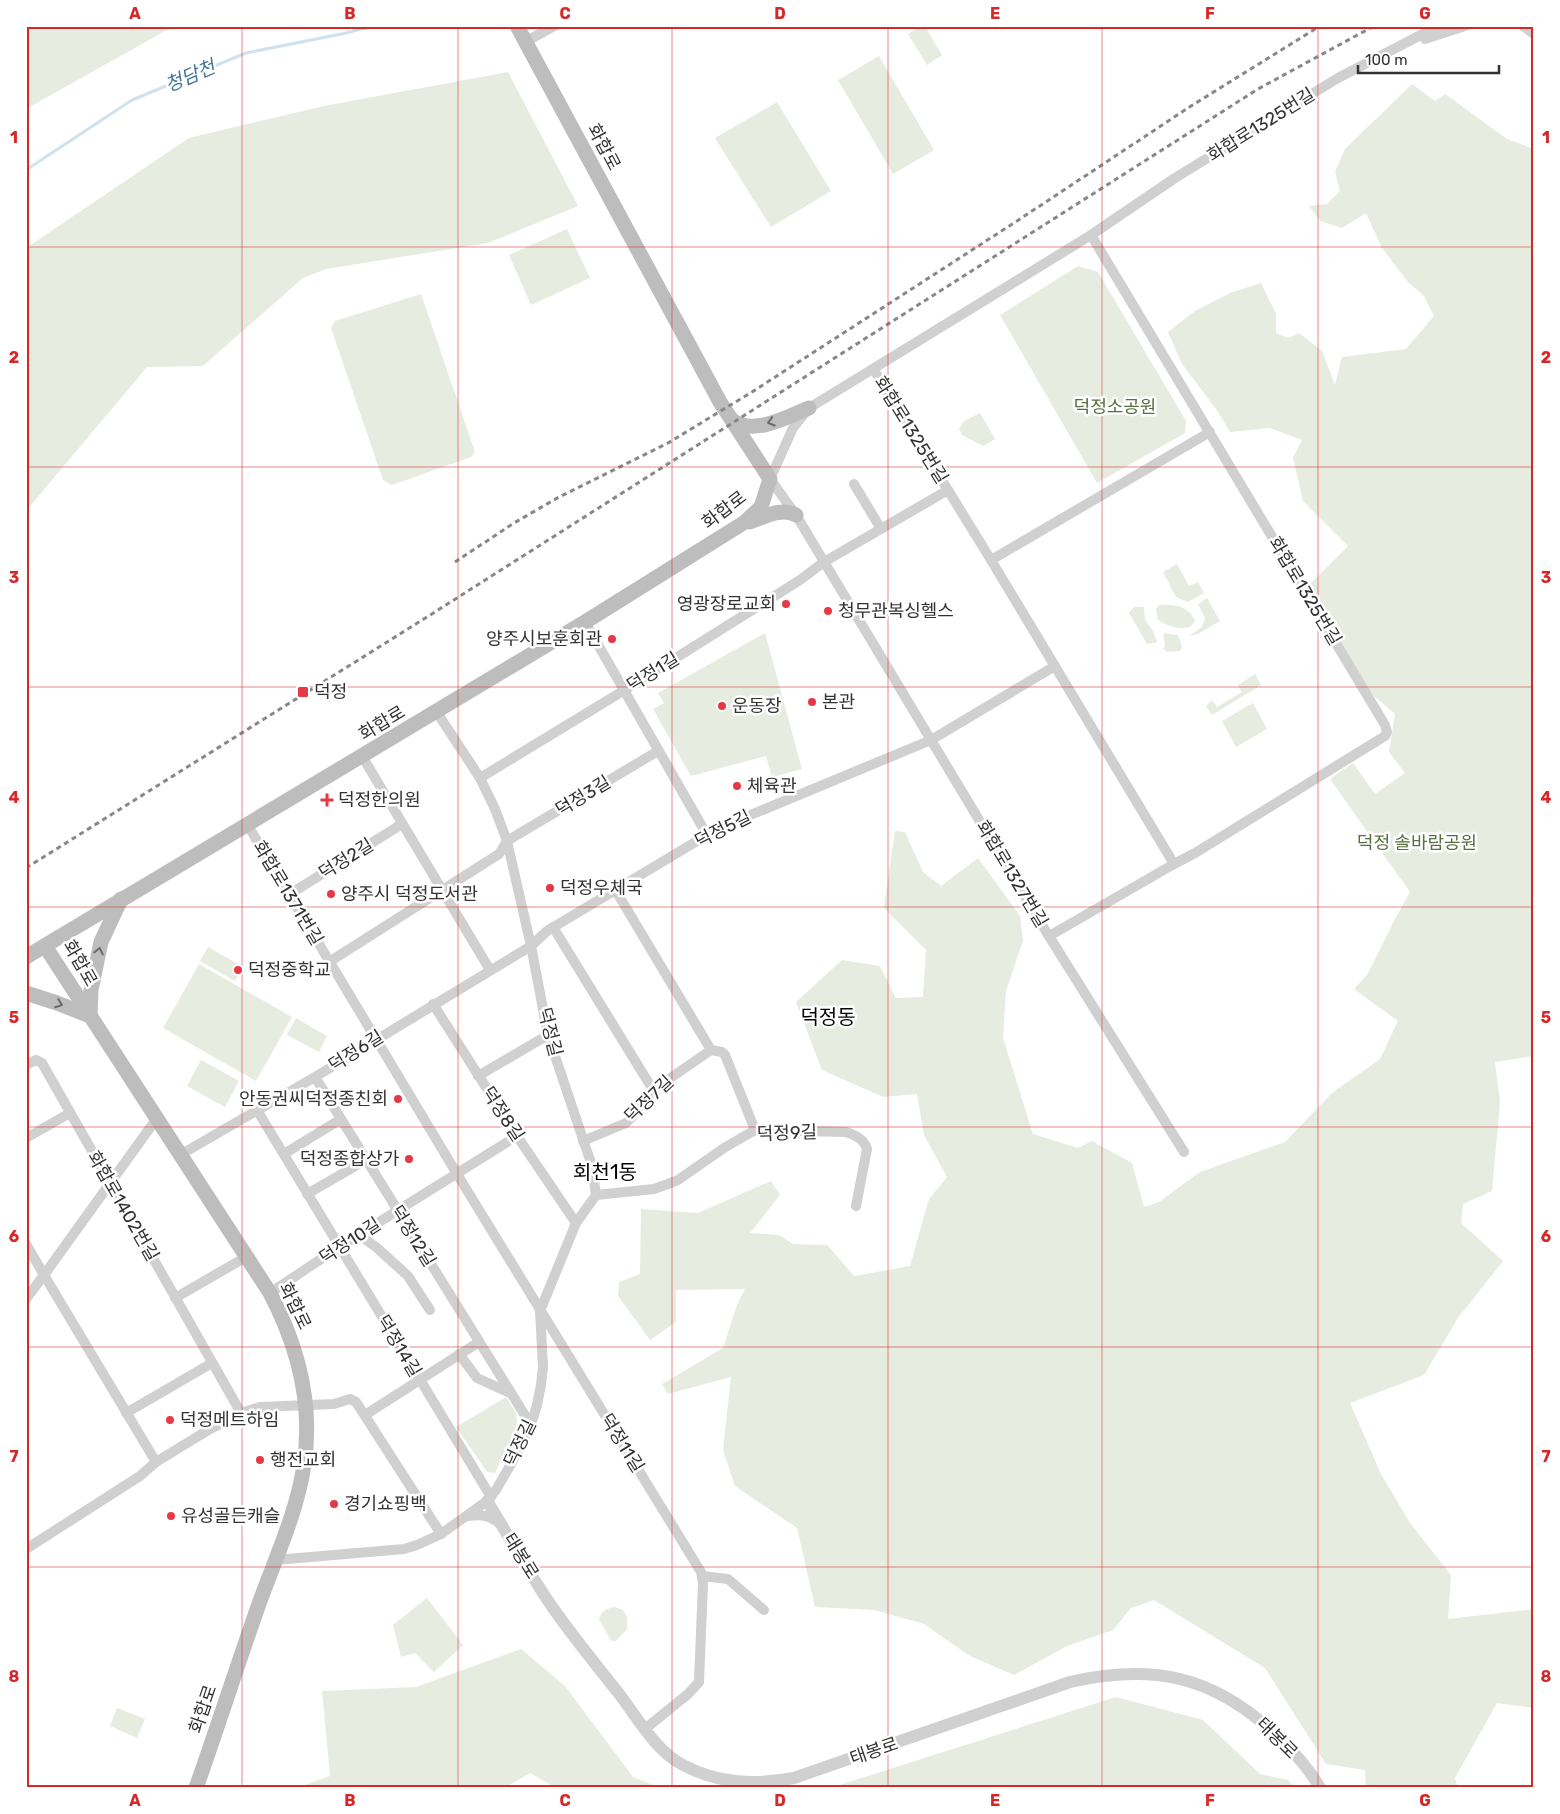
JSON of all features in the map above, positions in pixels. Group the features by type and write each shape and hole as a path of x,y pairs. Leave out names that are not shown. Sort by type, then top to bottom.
{"main road":[{"name":"화합로","path":"196,1788 276,1560 298,1491 304,1466 306,1440 302,1380 291,1339 270,1293 45,946 584,622 739,526 756,514 761,507 770,479 720,402 517,26"},
{"path":"735,426 740,424 758,426 809,408"},
{"path":"739,526 792,510"},
{"path":"26,993 90,1016 91,990 101,942 121,899"},
{"path":"26,957 45,946"}],"street":[{"path":"526,42 554,26"},
{"name":"화합로1325번길","path":"770,479 793,428 809,408 1091,236 1232,142 1338,78 1438,26"},
{"path":"1395,48 1465,26"},
{"path":"1523,26 1534,34"},
{"name":"화합로1325번길","path":"874,370 1174,864 1381,740 1387,732 1385,725 1091,236"},
{"path":"991,560 1210,432"},
{"name":"화합로","path":"770,479 792,510"},
{"path":"854,484 881,529"},
{"name":"화합로1325번길","path":"824,562 948,490"},
{"name":"화합로1327번길","path":"792,510 1047,933 1054,934 1174,864"},
{"name":"덕정1길","path":"480,778 800,580 824,562"},
{"path":"584,622 708,834"},
{"path":"931,740 1055,666"},
{"name":"덕정길","path":"276,1560 404,1549 417,1546 442,1534 489,1499 531,1425 541,1385 540,1311 576,1223 596,1195 594,1173 548,1035 531,946 507,841 495,809 480,778 436,711"},
{"name":"덕정5길","path":"531,946 553,927 708,834 777,803 931,740"},
{"name":"덕정3길","path":"329,962 441,889 499,854 507,841 658,751"},
{"path":"362,756 490,970"},
{"name":"화합로1371번길","path":"247,824 376,1039"},
{"name":"덕정2길","path":"290,894 402,824"},
{"path":"616,890 711,1050 722,1052 725,1055 755,1130"},
{"path":"553,927 653,1090"},
{"path":"1047,933 1184,1152"},
{"name":"덕정6길","path":"180,1156 316,1077 531,946"},
{"name":"덕정8길","path":"433,1004 517,1136 576,1223"},
{"path":"478,1076 548,1035"},
{"path":"376,1039 540,1311"},
{"name":"덕정7길","path":"583,1141 629,1120 653,1090 711,1050"},
{"name":"화합로1402번길","path":"26,1065 36,1060 42,1062 240,1413"},
{"name":"덕정12길","path":"316,1077 397,1211 531,1425"},
{"name":"덕정14길","path":"258,1110 489,1499"},
{"path":"26,1138 70,1113"},
{"path":"26,1299 157,1118"},
{"path":"284,1154 341,1119"},
{"name":"덕정9길","path":"596,1195 654,1189 678,1180 724,1148 755,1130 846,1132 859,1138 867,1149 856,1206"},
{"name":"덕정10길","path":"270,1293 339,1247 517,1136"},
{"path":"307,1194 366,1160"},
{"name":"덕정12길","path":"359,1235 376,1247 408,1276 430,1310"},
{"path":"26,1244 156,1462"},
{"path":"175,1298 246,1257"},
{"name":"덕정11길","path":"540,1311 698,1565 702,1576 699,1682 688,1694 645,1729"},
{"path":"365,1415 479,1342"},
{"path":"542,1356 553,1349 563,1347"},
{"path":"459,1354 477,1378 511,1394"},
{"path":"126,1413 212,1363"},
{"path":"26,1549 140,1476 156,1462 240,1413 260,1407 334,1404 352,1399 365,1415 442,1534"},
{"name":"태봉로","path":"498,1486 496,1504 502,1525"},
{"name":"태봉로","path":"489,1499 502,1525 552,1607 645,1729 665,1752 681,1764 697,1772 720,1779 765,1783 794,1778 1070,1682 1095,1676 1125,1673 1189,1680 1220,1694 1255,1715 1290,1748 1320,1788"},
{"path":"468,1516 476,1514 487,1516 502,1525"},
{"path":"702,1576 724,1578 731,1581 764,1610"}],"green space":[{"path":"26,26 174,26 26,109"},
{"path":"925,26 942,55 927,65 908,34"},
{"path":"879,56 934,150 893,174 838,80"},
{"path":"508,72 578,206 488,243 326,269 303,278 203,366 147,367 26,511 26,248 189,138 324,106"},
{"name":"덕정 솔바람공원","path":"1412,84 1435,101 1445,94 1507,139 1534,149 1534,1056 1495,1062 1500,1102 1492,1191 1463,1204 1461,1223 1503,1261 1458,1318 1424,1375 1350,1403 1381,1474 1410,1523 1451,1575 1448,1619 1534,1609 1534,1708 1497,1703 1455,1778 1458,1788 1366,1788 1365,1770 1326,1764 1265,1668 1154,1600 1131,1608 1113,1630 1067,1646 1014,1675 970,1656 924,1624 874,1610 815,1607 797,1528 735,1486 723,1450 731,1377 668,1394 662,1384 723,1348 737,1305 745,1289 676,1290 676,1322 650,1340 618,1296 619,1282 640,1274 641,1209 698,1213 771,1181 780,1195 750,1233 779,1235 793,1244 827,1245 854,1276 910,1266 929,1199 947,1177 924,1135 917,1094 883,1097 822,1070 796,1002 842,960 880,966 896,998 923,997 926,950 884,908 895,831 905,832 923,872 941,886 978,858 1020,916 1023,941 1006,991 1003,1038 1033,1134 1078,1148 1092,1141 1132,1163 1144,1207 1159,1202 1200,1172 1285,1142 1332,1093 1380,1059 1398,1021 1354,989 1367,975 1410,892 1330,779 1353,763 1375,794 1405,773 1389,752 1395,714 1373,695 1306,588 1348,546 1303,501 1293,458 1302,440 1270,428 1230,432 1216,409 1182,364 1168,332 1195,311 1230,293 1261,283 1276,314 1276,333 1288,338 1299,333 1322,351 1335,385 1342,357 1406,349 1434,316 1424,296 1408,282 1382,248 1366,213 1342,228 1320,221 1309,206 1327,204 1340,191 1335,172 1345,149"},
{"path":"777,102 831,191 771,227 715,138"},
{"path":"567,229 590,278 531,305 509,255"},
{"name":"덕정소공원","path":"1078,266 1098,272 1186,421 1185,433 1097,483 1000,315"},
{"path":"421,294 475,452 471,457 392,485 383,480 331,328 335,321"},
{"path":"980,413 995,439 983,446 962,435 959,429 964,421"},
{"path":"1177,564 1189,586 1198,582 1204,593 1188,602 1176,597 1163,572"},
{"path":"1207,598 1220,621 1198,634 1189,636 1202,627 1205,618 1198,604"},
{"path":"1159,605 1180,606 1188,611 1195,620 1192,625 1183,628 1167,625 1158,620 1156,609"},
{"path":"1134,607 1144,607 1145,620 1153,631 1157,642 1147,644 1129,613"},
{"name":"운동장","path":"765,633 802,769 772,777 766,756 691,776 653,709 664,703 658,693"},
{"path":"1163,633 1178,635 1182,647 1180,651 1168,652 1163,649 1165,645"},
{"path":"1255,674 1261,685 1212,715 1206,706 1212,700 1217,707 1242,692 1238,685"},
{"path":"1253,703 1267,729 1236,747 1222,721"},
{"path":"208,947 243,967 235,981 200,961"},
{"path":"199,964 292,1017 256,1081 163,1028"},
{"path":"296,1018 327,1036 319,1052 287,1035"},
{"path":"201,1060 239,1081 225,1107 187,1086"},
{"path":"506,1397 516,1413 516,1428 495,1473 487,1472 456,1427"},
{"path":"427,1598 463,1645 434,1672 415,1653 401,1657 393,1625"},
{"path":"615,1607 623,1610 627,1617 627,1629 616,1641 611,1641 599,1619 605,1610"},
{"path":"521,1649 565,1686 633,1777 661,1788 556,1788 530,1773 504,1788 296,1788 330,1776 322,1691 416,1687"},
{"path":"1116,1697 1203,1720 1260,1774 1288,1780 1295,1788 830,1788"},
{"path":"117,1708 145,1719 137,1738 110,1726"}],"waterway":[{"name":"청담천","path":"26,170 132,100 246,53 373,26"}],"railway":[{"path":"455,562 514,523 559,497 668,443 752,392 1191,106 1320,26"},
{"path":"26,868 427,617 1258,89 1374,26"}],"place":[{"name":"영광장로교회","path":"786,604"},
{"name":"청무관복싱헬스","path":"828,611"},
{"name":"양주시보훈회관","path":"612,639"},
{"name":"덕정","path":"303,692"},
{"name":"본관","path":"812,702"},
{"name":"운동장","path":"722,706"},
{"name":"체육관","path":"737,786"},
{"name":"덕정한의원","path":"327,800"},
{"name":"덕정우체국","path":"550,888"},
{"name":"양주시 덕정도서관","path":"331,894"},
{"name":"덕정중학교","path":"238,970"},
{"name":"안동권씨덕정종친회","path":"398,1099"},
{"name":"덕정종합상가","path":"409,1159"},
{"name":"덕정메트하임","path":"170,1420"},
{"name":"행전교회","path":"260,1460"},
{"name":"경기쇼핑백","path":"334,1504"},
{"name":"유성골든캐슬","path":"171,1516"}],"district":[{"name":"덕정동","path":"828,1017"},
{"name":"회천1동","path":"605,1172"}]}
